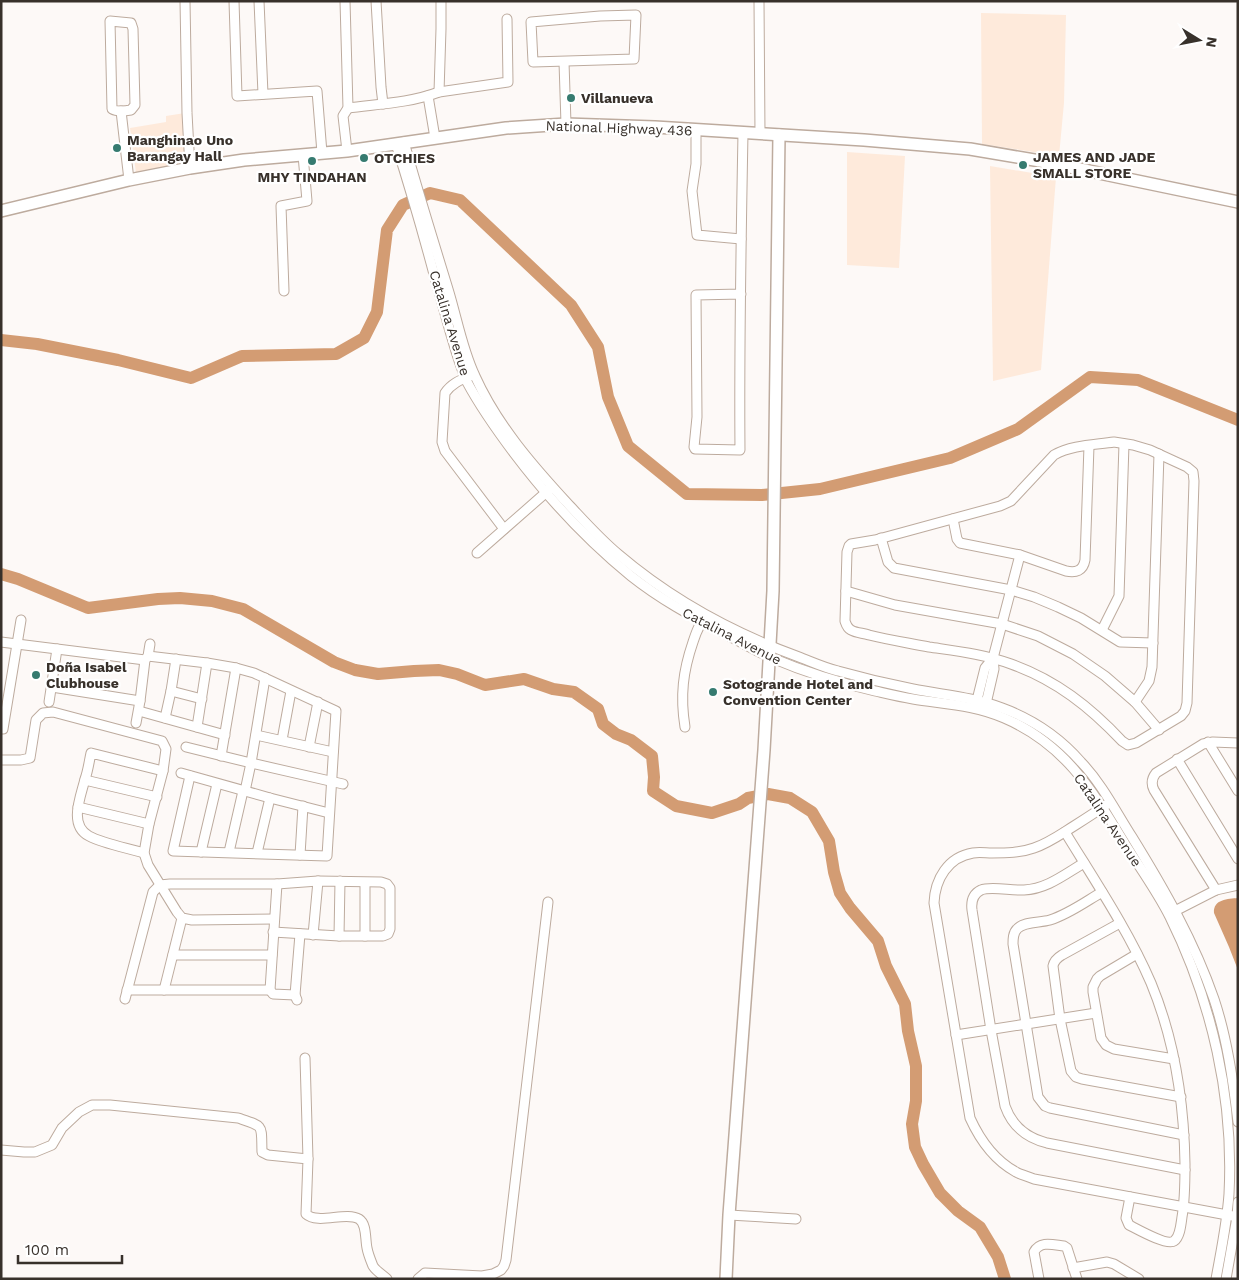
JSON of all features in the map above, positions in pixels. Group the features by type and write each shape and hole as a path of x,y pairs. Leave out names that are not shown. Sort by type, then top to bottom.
{"main road":[{"name":"National Highway 436","path":"1,211 129,180 190,168 244,160 347,151 506,128 566,124 613,125 864,140 970,149 1046,162 1238,202"},
{"path":"726,1279 729,1215 764,750 773,591 779,135"}],"street":[{"path":"185,1 186,113 190,168"},
{"path":"234,1 237,96 317,91 322,153"},
{"path":"259,1 263,94"},
{"path":"345,1 348,108 343,116 347,151"},
{"path":"376,1 380,87 383,104"},
{"path":"439,92 441,1"},
{"path":"759,1 760,134"},
{"path":"600,16 636,16 634,59 564,62 533,62 531,22 600,16"},
{"path":"348,108 408,101 439,92 508,82 507,19"},
{"path":"110,21 131,23 133,29 135,105 131,110 121,111 112,108 110,21"},
{"path":"564,62 566,124"},
{"path":"428,96 435,138"},
{"path":"121,111 129,180"},
{"path":"696,130 696,164 692,191 697,235 741,239"},
{"path":"741,294 696,295 697,417 695,449 740,450 739,350 741,294 742,133"},
{"name":"Catalina Avenue","path":"400,143 424,222 451,335 487,418 588,539 633,578 669,603 770,652 830,679 854,686 913,699 981,705 1023,727 1058,752 1107,805 1200,961 1215,1002 1225,1038 1238,1122"},
{"path":"284,291 281,206 307,201 303,155"},
{"path":"470,376 454,384 445,393 443,448 444,452 504,529"},
{"path":"1114,442 1142,448 1187,467 1193,472 1187,703 1183,714 1136,743 1124,743 1088,708 1055,685 1024,669 993,658 967,652 891,640 850,630 845,620 847,552 849,546 854,543 881,538 1006,504 1054,455 1068,448 1089,446 1114,442"},
{"path":"1102,630 1119,596 1124,444"},
{"path":"952,519 957,539 960,543 1020,555 1071,572 1080,571 1084,566 1085,560 1089,446"},
{"path":"1134,702 1149,681 1152,667 1159,454"},
{"path":"477,554 549,490"},
{"path":"881,538 888,562 894,568 1010,590 1058,606 1120,642 1153,643"},
{"path":"981,705 994,669 993,658 1020,555"},
{"path":"846,591 895,605 1002,624 1038,636 1073,654 1105,676 1134,702 1159,730"},
{"path":"685,727 682,711 683,677 688,655 705,619"},
{"path":"1,729 3,729 6,691 21,620"},
{"path":"1,642 146,658 176,659 236,668 265,678 336,711 327,856 173,851 186,775 329,812"},
{"path":"136,723 150,644"},
{"path":"49,702 57,649"},
{"path":"165,718 176,659"},
{"path":"197,727 207,663"},
{"path":"221,756 236,668"},
{"path":"229,852 251,763 265,678"},
{"path":"52,688 140,701"},
{"path":"171,691 202,699"},
{"path":"282,740 291,691"},
{"path":"309,748 318,702"},
{"path":"139,711 224,735"},
{"path":"1,760 30,758 36,720 43,714 53,712 162,741 166,748 164,771 149,824 144,853 145,859 160,885 182,918 192,920 274,919"},
{"path":"256,735 332,752"},
{"path":"1216,890 1152,786 1153,776 1208,742 1238,743"},
{"path":"1208,742 1238,791"},
{"path":"186,747 343,784"},
{"path":"144,853 99,840 87,835 79,826 78,807 91,753 164,771"},
{"path":"1177,760 1238,859"},
{"path":"85,780 157,797"},
{"path":"201,852 217,784"},
{"path":"257,853 270,798"},
{"path":"1107,805 1045,844 1024,851 972,853 964,856 947,867 937,883 934,903 970,1118 983,1143 996,1158 1016,1172 1034,1178 1237,1217"},
{"path":"300,855 303,806"},
{"path":"78,807 149,824"},
{"path":"1065,832 1120,923 1151,984 1168,1034 1181,1097 1185,1170 1184,1208 1176,1240 1165,1242 1129,1225 1126,1218 1130,1197"},
{"path":"1084,863 1042,887 1016,890 985,889 979,891 974,897 972,910 990,1030 1005,1106 1016,1126 1034,1140 1185,1170"},
{"path":"313,934 318,881"},
{"path":"273,932 339,936 383,936 388,934 390,929 390,888 382,882 318,881 277,884 160,885 153,892 126,995 164,990 270,990 273,994 296,998 300,934"},
{"path":"339,936 340,882"},
{"path":"365,883 365,936"},
{"path":"270,990 277,884"},
{"path":"1172,912 1216,890 1238,885"},
{"path":"1102,892 1060,916 1048,921 1024,925 1017,929 1014,934 1013,944 1038,1097 1045,1106 1184,1135"},
{"path":"418,1279 425,1273 482,1276 493,1274 504,1266 548,902"},
{"name":"Catalina Avenue","path":"1172,912 1205,1005 1215,1041 1228,1122 1229,1194 1216,1279"},
{"path":"164,990 182,918"},
{"path":"1120,923 1056,959 1053,966 1060,1019 1071,1071 1076,1077 1181,1097"},
{"path":"173,955 272,954"},
{"path":"1137,954 1097,979 1093,987 1101,1038 1106,1045 1114,1049 1174,1060"},
{"path":"956,1035 1096,1012"},
{"path":"305,1058 308,1159 306,1214 309,1217 315,1218 342,1217 357,1218 362,1221 367,1249 374,1268 388,1279"},
{"path":"1,1150 35,1152 52,1145 62,1128 79,1112 92,1105 110,1105 238,1118 255,1124 260,1128 262,1132 262,1152 268,1155 308,1159"},
{"path":"1226,1279 1238,1202"},
{"path":"729,1215 796,1220"},
{"path":"1039,1279 1034,1252 1042,1244 1064,1246 1067,1248 1077,1279"},
{"path":"1073,1268 1107,1262 1114,1264 1139,1279"}],"shaded area":[{"path":"981,13 1066,15 1064,103 1059,156 982,144"},
{"path":"185,113 189,163 136,173 130,128 166,122 166,116"},
{"path":"847,152 905,156 899,268 847,265"},
{"path":"990,166 1056,177 1041,370 993,381"},
{"path":"1238,898 1238,970 1214,913 1214,908 1219,902 1226,899"}],"waterway":[{"path":"1,340 37,344 118,360 191,378 242,356 336,354 364,338 377,312 387,230 403,205 430,193 460,200 571,305 598,347 608,397 628,446 687,494 762,495 820,489 950,458 1018,429 1090,377 1138,380 1238,420"},
{"path":"1,574 18,579 88,608 180,598 212,601 243,609 334,662 355,670 378,674 439,670 457,674 485,685 524,679 553,689 574,692 598,709 603,724 616,734 631,740 652,756 653,791 676,806 712,813 739,804 748,798 768,794 790,798 812,812 829,841 834,872 840,893 878,941 886,966 905,1004 908,1031 916,1066 916,1101 912,1124 915,1147 940,1193 958,1211 980,1227 998,1257 1005,1279"}],"place":[{"name":"Villanueva","path":"571,98"},
{"name":"Manghinao Uno Barangay Hall","path":"117,148"},
{"name":"OTCHIES","path":"364,158"},
{"name":"MHY TINDAHAN","path":"312,161"},
{"name":"JAMES AND JADE SMALL STORE","path":"1023,165"},
{"name":"Doña Isabel Clubhouse","path":"36,675"},
{"name":"Sotogrande Hotel and Convention Center","path":"713,692"}]}
